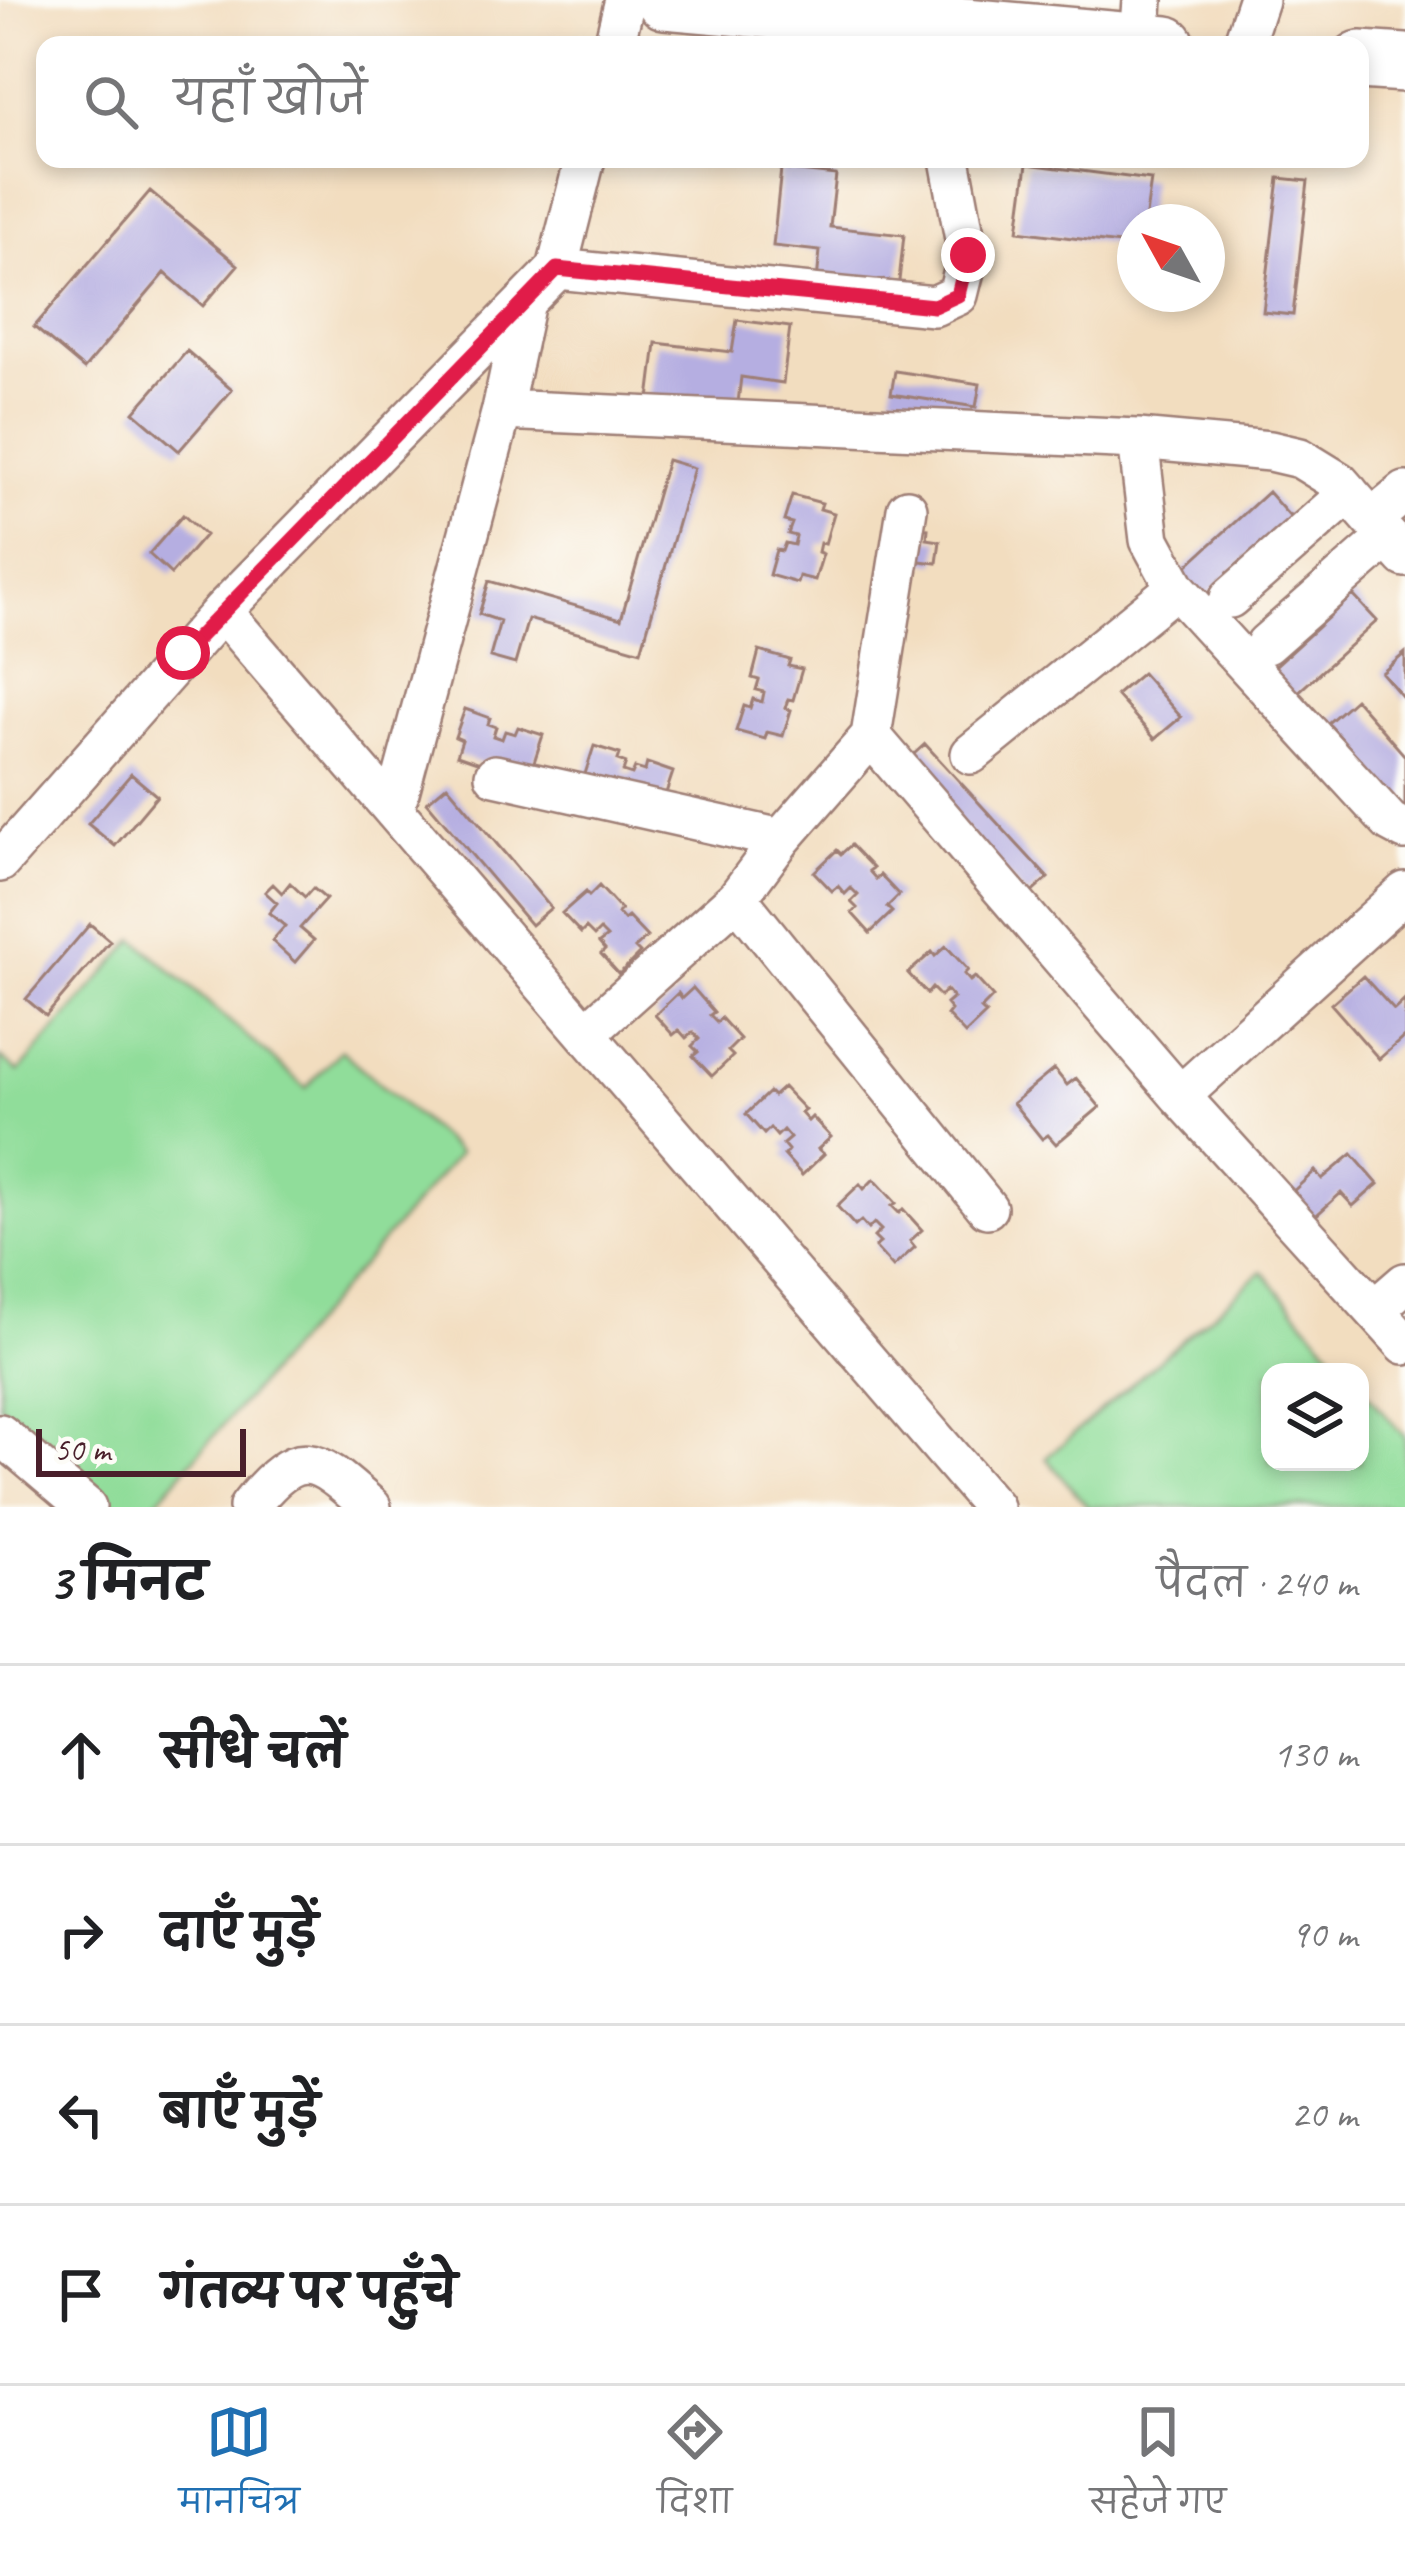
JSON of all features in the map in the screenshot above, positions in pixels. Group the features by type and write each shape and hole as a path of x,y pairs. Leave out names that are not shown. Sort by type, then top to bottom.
{"highway":[{"path":"665,0 1150,29"},
{"path":"1369,61 1405,63"}],"street":[{"path":"616,36 626,0"},
{"path":"1246,36 1258,0"},
{"path":"0,862 222,611 557,269 583,168"},
{"path":"557,269 934,306 946,303 958,295 968,255 952,168"},
{"path":"394,811 502,410 525,302"},
{"path":"502,410 1138,439 1270,451 1300,458 1339,482 1378,526"},
{"path":"1138,439 1150,540 1176,588 1390,822 1405,830"},
{"path":"1266,644 1405,492"},
{"path":"586,1033 736,898 871,736 907,509"},
{"path":"1230,598 1378,526"},
{"path":"971,754 1176,588"},
{"path":"222,611 994,1507"},
{"path":"871,736 1180,1096 1390,1296 1405,1344"},
{"path":"495,775 782,839"},
{"path":"1180,1096 1405,892"},
{"path":"736,898 987,1208"},
{"path":"0,1434 86,1507"},
{"path":"248,1507 268,1483 299,1463 318,1464 371,1507"}],"green space":[{"path":"135,939 306,1088 341,1050 459,1153 152,1507 117,1507 0,1405 0,1057 19,1072"},
{"path":"1262,1271 1341,1363 1261,1363 1261,1471 1369,1471 1369,1395 1405,1437 1405,1507 1088,1507 1046,1458"}],"building":[{"path":"1026,168 1151,180 1148,204 1117,204 1117,244 1018,231"},
{"path":"781,169 836,175 830,227 904,235 898,290 817,281 820,251 773,246"},
{"path":"1279,178 1308,181 1293,315 1263,312"},
{"path":"150,191 238,265 203,306 165,273 84,369 34,327"},
{"path":"737,320 790,327 783,383 741,377 737,411 649,399 656,343 732,352"},
{"path":"187,351 232,390 179,451 134,412"},
{"path":"895,371 980,384 976,407 891,394"},
{"path":"667,460 694,468 641,651 528,619 515,664 490,657 500,621 479,614 489,581 621,619"},
{"path":"1268,492 1291,518 1201,600 1178,574"},
{"path":"792,495 822,503 820,509 834,513 825,544 820,543 818,552 823,554 815,580 799,576 797,583 769,575 776,550 782,551 785,543 794,545 796,536 788,534 792,523 784,521"},
{"path":"183,515 205,535 171,574 149,554"},
{"path":"915,528 928,529 927,539 940,541 937,563 911,560"},
{"path":"1353,595 1377,621 1286,703 1263,677"},
{"path":"759,651 790,660 788,666 802,669 793,700 788,699 785,708 791,710 783,736 767,732 765,739 736,731 744,706 750,708 753,699 762,702 764,692 756,690 759,680 752,678"},
{"path":"1405,653 1405,700 1382,673"},
{"path":"1142,673 1181,717 1155,739 1116,695"},
{"path":"1355,699 1405,756 1405,811 1328,723"},
{"path":"465,709 490,718 488,724 496,727 493,736 502,739 505,731 515,734 518,727 543,735 533,765 485,759 483,764 457,755 462,740 455,737"},
{"path":"925,744 1048,878 1027,897 904,763"},
{"path":"594,746 620,754 618,760 626,763 623,772 632,775 635,768 645,771 647,763 673,772 663,802 587,792 592,776 585,774"},
{"path":"131,774 157,796 115,846 88,824"},
{"path":"447,785 551,908 531,925 427,802"},
{"path":"851,845 873,868 869,871 876,879 880,875 899,895 887,907 892,912 870,933 852,913 857,908 851,902 858,895 851,888 845,894 838,886 832,891 814,872 837,850 841,854"},
{"path":"290,883 305,897 313,888 326,899 300,928 314,940 295,962 272,941 285,926 269,913 277,903 265,892 273,884 282,893"},
{"path":"599,886 624,920 628,917 647,937 635,948 640,953 619,974 601,954 605,950 599,943 607,937 600,930 594,936 586,928 581,933 562,913"},
{"path":"90,924 110,941 46,1016 26,999"},
{"path":"946,946 968,970 964,974 970,981 975,977 993,997 981,1009 986,1014 965,1034 947,1015 951,1010 946,1004 953,998 946,990 940,996 932,988 927,994 908,973"},
{"path":"1363,976 1394,1010 1405,1000 1405,1036 1379,1059 1331,1004"},
{"path":"693,988 714,1012 710,1015 717,1022 721,1018 740,1039 728,1051 733,1056 712,1076 693,1056 698,1052 692,1046 699,1039 693,1032 686,1038 679,1030 673,1035 655,1015 678,993 682,998"},
{"path":"1054,1069 1067,1085 1076,1078 1100,1107 1056,1144 1048,1135 1042,1139 1013,1103"},
{"path":"783,1087 805,1110 801,1113 808,1121 812,1117 831,1137 818,1149 824,1154 802,1175 784,1155 788,1150 783,1144 790,1138 783,1130 777,1136 770,1128 764,1134 746,1114 769,1092 773,1096"},
{"path":"1352,1154 1378,1184 1353,1206 1341,1193 1311,1220 1289,1195 1315,1171 1322,1179"},
{"path":"874,1179 896,1203 892,1206 899,1213 903,1209 922,1230 910,1241 915,1247 893,1267 875,1247 880,1243 874,1237 881,1230 874,1223 868,1229 861,1221 855,1226 837,1206 860,1184 864,1189"}],"route":[{"path":"183,653 557,269 934,306 958,295 968,255"}]}
